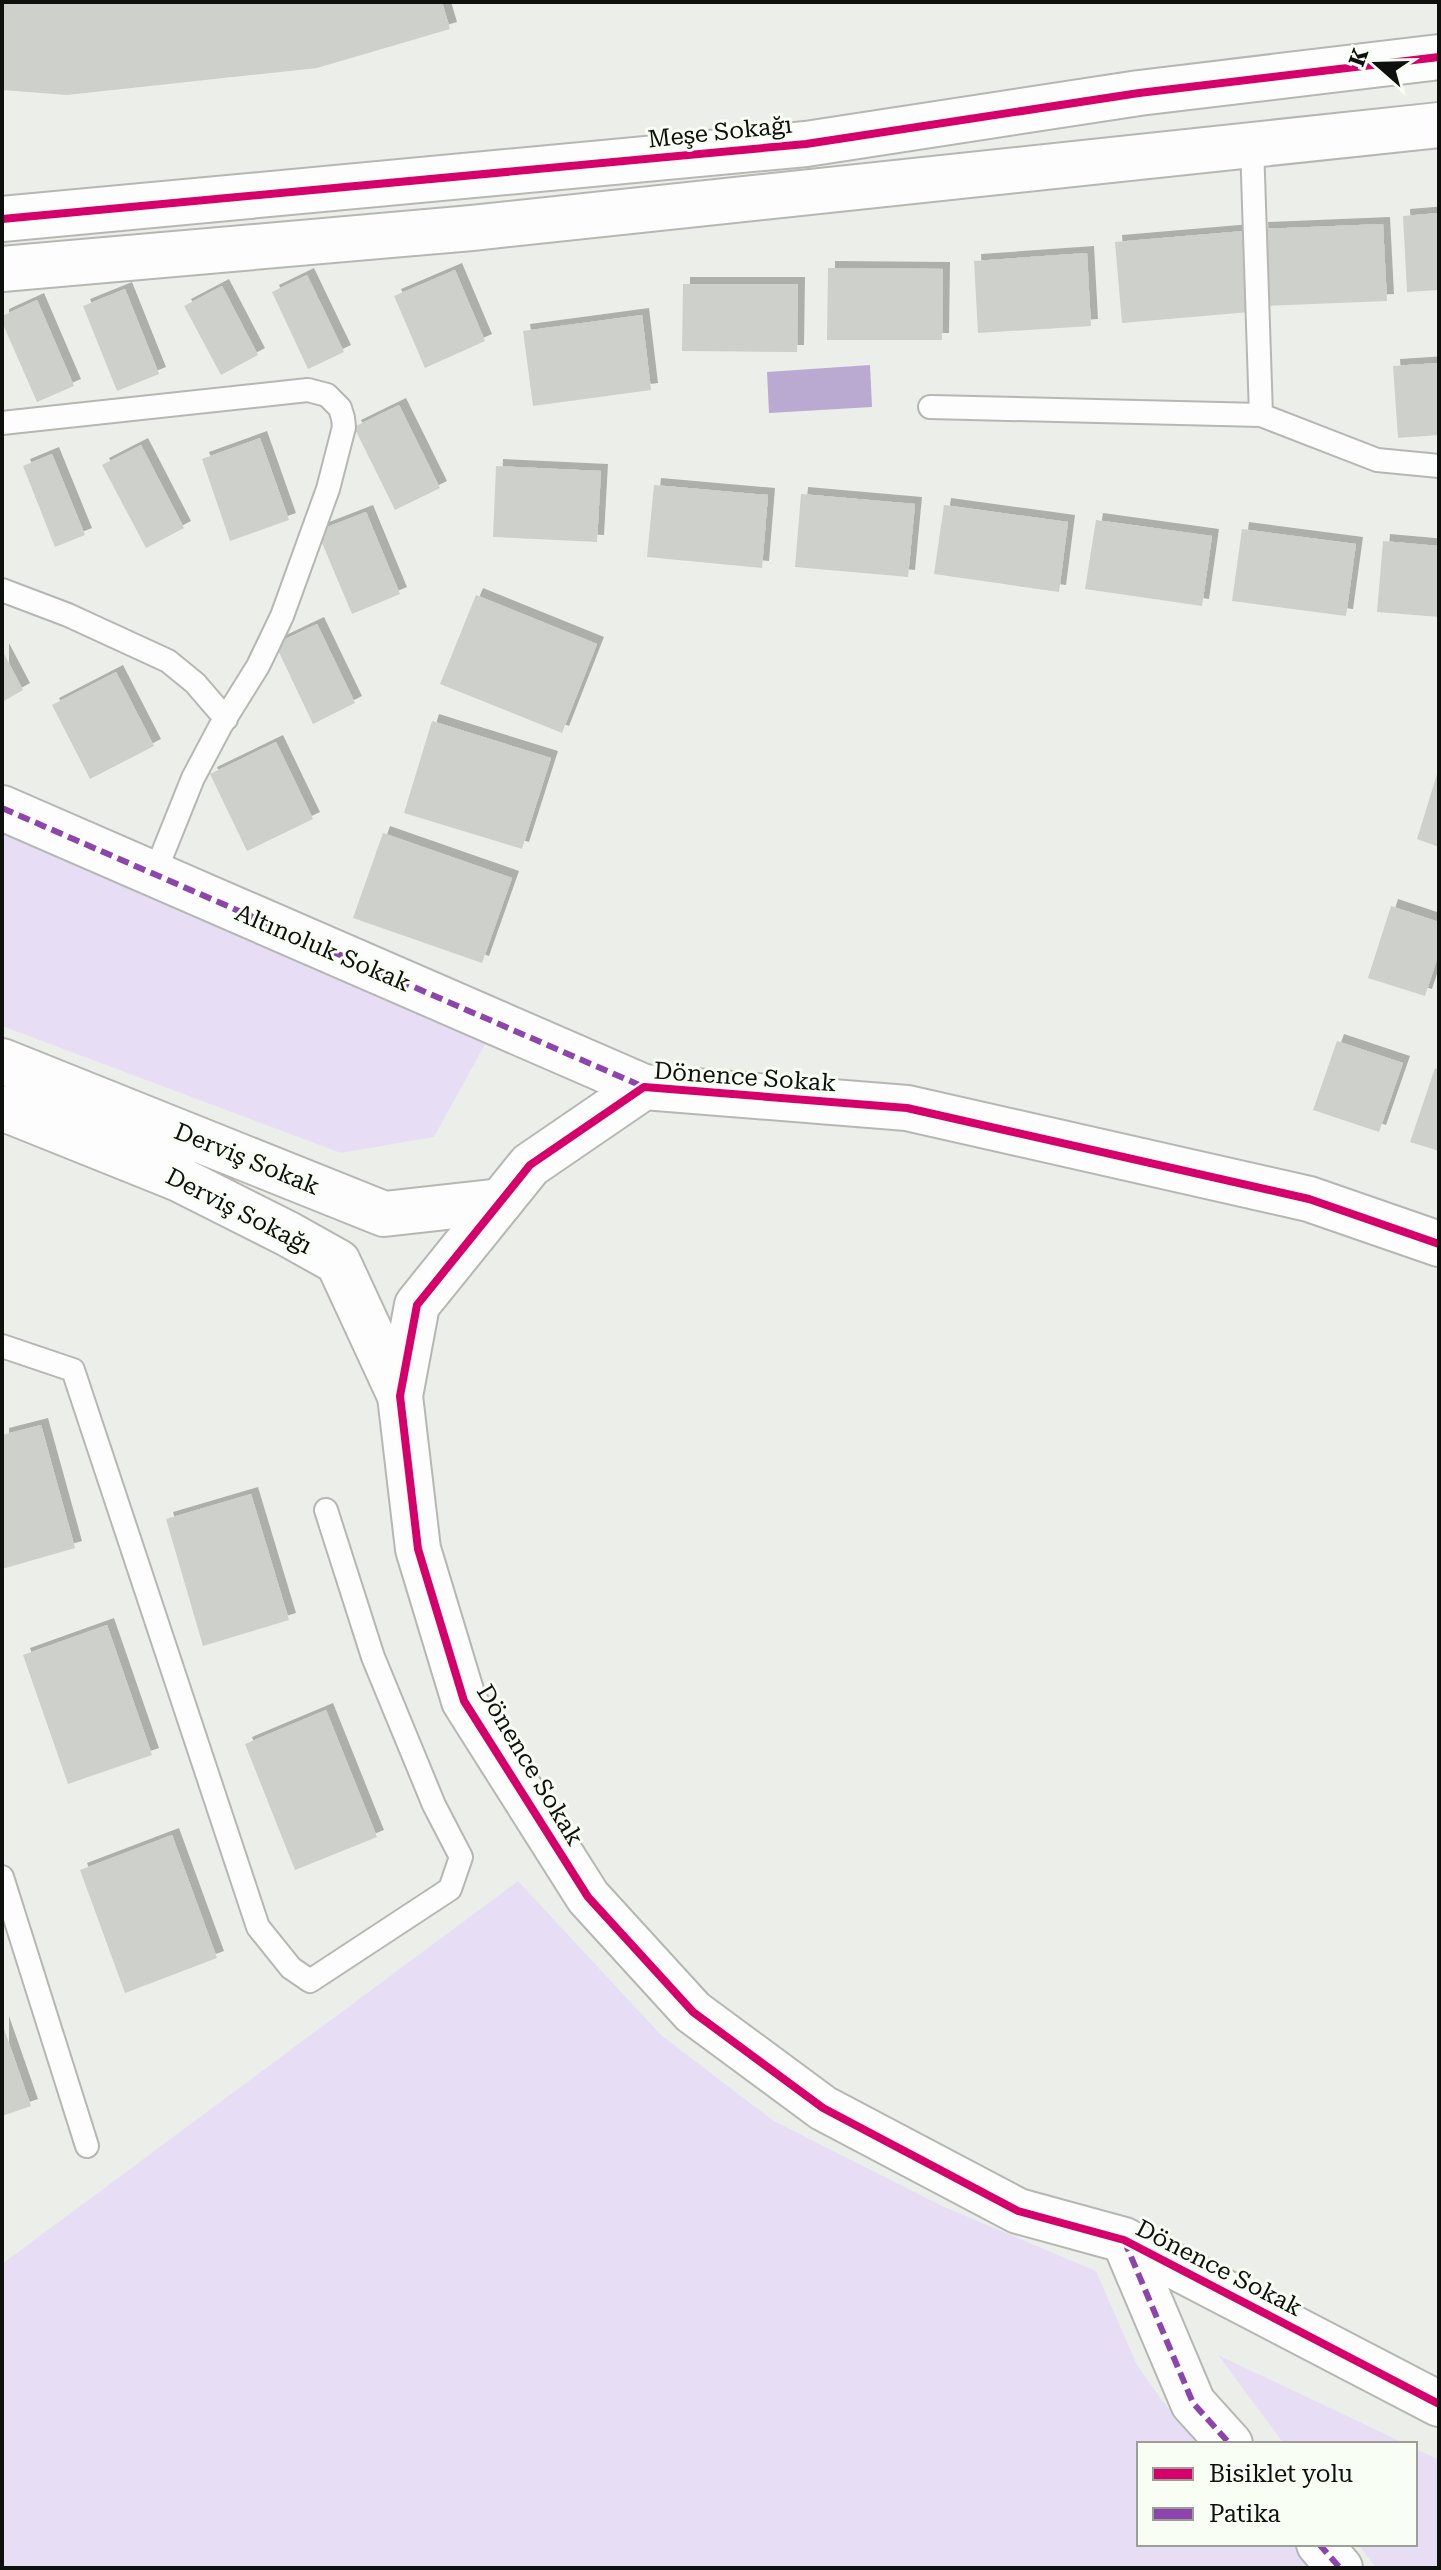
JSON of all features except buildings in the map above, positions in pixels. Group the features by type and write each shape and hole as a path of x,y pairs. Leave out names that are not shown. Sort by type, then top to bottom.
{"street":[{"name":"Meşe Sokağı","path":"2,219 806,144 1139,93 1439,57"},
{"path":"2,269 472,228 1439,125"},
{"name":"Altınoluk Sokak","path":"2,808 644,1087"},
{"name":"Derviş Sokak","path":"2,1061 384,1214 501,1201"},
{"name":"Dönence Sokak","path":"1439,1244 1309,1199 907,1108 644,1087 530,1165 417,1305 400,1396 418,1549 464,1701 588,1897 693,2012 823,2108 1018,2211 1124,2240 1439,2404"},
{"name":"Derviş Sokağı","path":"2,1108 179,1179 338,1262 400,1396"},
{"path":"1124,2240 1193,2403 1228,2442"},
{"path":"1321,2546 1340,2568"}],"lane":[{"path":"1252,145 1261,415"},
{"path":"2,423 308,390 327,395 340,408 344,427 328,489 282,616 258,666 193,778 154,875"},
{"path":"930,407 1261,415 1377,460 1439,466"},
{"path":"2,590 68,615 168,661 195,683 226,719"},
{"path":"2,1346 73,1370 258,1927 291,1968 310,1981 450,1889 461,1857 434,1805 373,1657 326,1510"},
{"path":"2,1877 87,2146"}],"shaded area":[{"path":"870,365 872,407 769,413 767,372"},
{"path":"2,806 488,1039 434,1137 341,1153 2,1026"},
{"path":"518,1881 661,2035 774,2121 942,2206 1096,2271 1137,2365 1196,2442 1137,2442 1137,2546 1296,2546 1308,2568 2,2568 2,2264"},
{"path":"1218,2355 1402,2442 1283,2442"},
{"path":"1417,2449 1439,2460 1439,2568 1376,2568 1360,2546 1417,2546"}],"marked path":[{"path":"2,808 644,1087"},
{"path":"1124,2240 1193,2403 1228,2442"},
{"path":"1321,2546 1340,2568"}],"cycle path":[{"path":"2,219 806,144 1139,93 1439,57"},
{"path":"1439,1244 1309,1199 907,1108 644,1087 530,1165 417,1305 400,1396 418,1549 464,1701 588,1897 693,2012 823,2108 1018,2211 1124,2240 1439,2404"}]}
